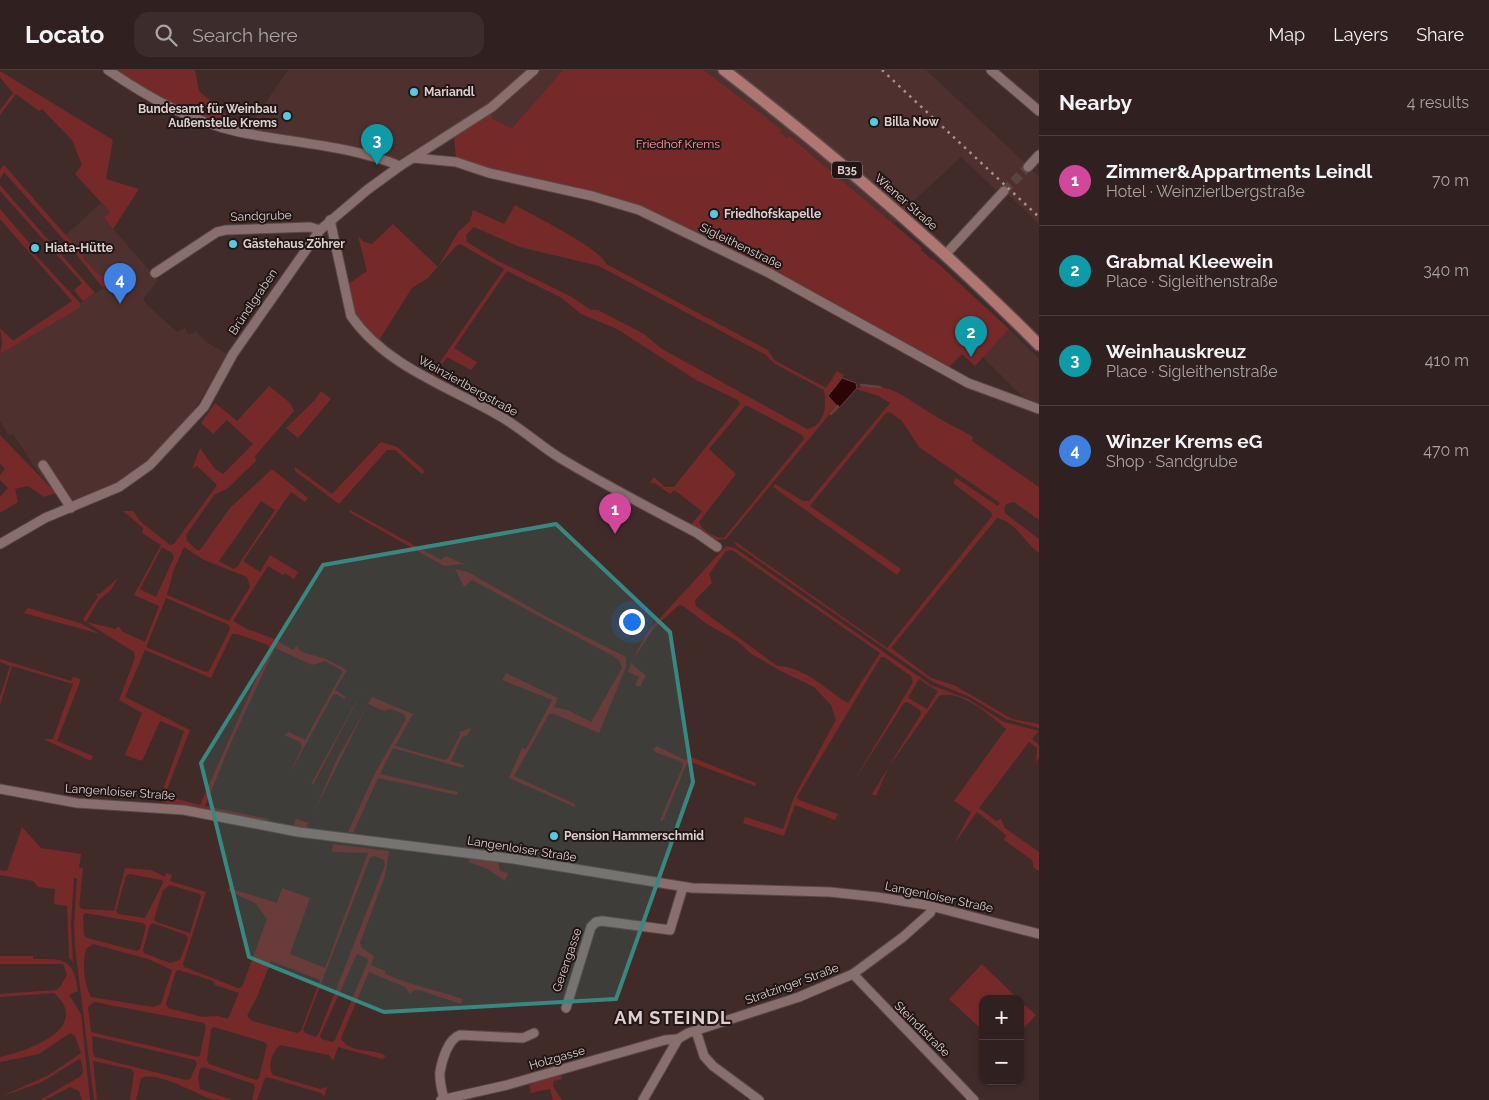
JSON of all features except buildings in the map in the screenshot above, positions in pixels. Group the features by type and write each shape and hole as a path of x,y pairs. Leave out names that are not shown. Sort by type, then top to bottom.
{"main road":[{"name":"Wiener Straße","path":"724,70 806,135 945,255 1039,345"}],"street":[{"path":"108,70 162,105 219,126 372,156 400,166"},
{"name":"Bründlgraben","path":"0,544 26,527 135,477 204,408 232,354 320,230 330,220 400,166 492,107 534,70"},
{"path":"991,70 1039,111"},
{"path":"1028,167 1039,155"},
{"name":"Sigleithenstraße","path":"414,158 456,162 519,181 592,196 639,210 769,273 968,383 1039,409"},
{"path":"945,255 1004,191"},
{"name":"Weinzierlbergstraße","path":"330,220 351,316 386,351 429,380 500,416 562,459 697,533 717,547"},
{"name":"Sandgrube","path":"155,272 217,232 226,230 310,227 320,230"},
{"path":"43,466 71,508"},
{"name":"Langenloiser Straße","path":"0,789 76,803 184,810 298,832 514,859 684,887 830,892 933,907 1039,934"},
{"name":"Gerengasse","path":"566,1008 591,927 596,922 602,921 670,930 684,887"},
{"name":"Stratzinger Straße","path":"678,1039 696,1031 799,997 853,974 903,937 930,913 933,907"},
{"name":"Steindlstraße","path":"853,974 974,1100"},
{"path":"696,1031 704,1056 712,1066 759,1100"},
{"path":"442,1100 440,1073 450,1041 455,1037 460,1035 523,1038 534,1033"},
{"path":"643,1100 678,1039"},
{"name":"Holzgasse","path":"442,1100 508,1085 665,1040 678,1039"}],"highlighted area":[{"path":"556,524 670,632 693,782 616,999 384,1012 249,957 201,763 323,565"}],"shaded area":[{"path":"288,70 563,70 512,128 492,119 492,112 454,138 426,142 398,160 373,151 245,129 253,121"},
{"path":"704,70 926,70 1039,176 1039,224 1000,187 996,190 961,157 920,195 894,224 794,140 780,132 781,130"},
{"path":"101,203 110,212 104,219 158,280 143,299 148,306 177,332 185,328 189,335 196,331 206,342 227,354 202,398 183,424 145,462 126,478 103,489 77,499 65,499 41,476 13,434 9,435 0,421 0,354 80,308 80,303 110,284 103,275 100,277 65,236"},
{"path":"1009,329 1039,359 1039,403 1023,397 983,357"},
{"path":"842,378 856,383 857,388 839,408 828,396"}],"green space":[{"path":"113,70 195,70 199,91 224,113 247,126 245,129 182,110"},
{"name":"Friedhof Krems","path":"563,70 704,70 782,130 780,132 787,138 789,136 794,140 922,248 921,250 1009,329 975,366 962,354 949,367 770,271 635,206 520,179 456,158 454,138 492,112 492,119 512,128"},
{"path":"0,71 113,140 106,179 139,189 113,229 104,218 110,212 75,174 82,165 72,140 42,109 39,111 16,94 0,115 0,110 13,93 0,77"},
{"path":"4,165 84,256 83,258 100,276 102,275 111,283 103,288 73,250 4,172 0,179 0,170"},
{"path":"0,185 95,293 83,301 74,290 82,283 0,191"},
{"path":"515,205 580,241 602,258 606,264 768,350 774,360 826,388 837,371 844,375 828,396 839,408 835,413 833,410 726,539 717,540 691,525 702,511 674,490 670,494 655,483 650,483 654,477 665,487 674,487 740,404 738,400 696,380 617,329 581,314 562,298 507,271 454,348 477,362 471,370 447,357 433,378 429,378 504,269 460,244 456,246 439,266 458,232 470,221 473,210 504,224","holes":["474,227 520,247 599,266 766,355 775,364 824,390 825,408 821,419 818,424 807,429 662,349 644,334 598,310 591,310 570,296 498,261 467,242 466,235","746,405 802,435 804,439 724,538 720,538 706,531 699,522 736,474 709,449"]},
{"path":"0,209 31,245 28,247 80,303 80,308 0,354 2,342 0,328 14,340 72,301 0,219"},
{"path":"393,224 438,267 428,278 412,288 379,340 354,314 347,285 367,271 358,236 364,242 372,244"},
{"path":"861,384 885,388 901,394 973,437 972,441 1039,487 1039,520 1014,502 1006,504 1004,509 1005,513 1039,539 1039,553 1015,528 1004,520 997,518 891,648 931,678 954,685 1012,719 1039,724 1039,728 1006,719 970,697 933,682 736,545 734,541 887,648 992,516 991,512 953,483 956,478 998,506 1000,503 919,447 902,421 890,412 886,413 810,506 901,569 897,575 773,487 775,484 803,501 809,501 890,403 879,396 856,389 861,387"},
{"path":"269,386 290,403 294,411 255,456 256,461 228,488 214,495 186,535 187,541 197,550 200,550 230,508 272,469 308,498 305,502 291,492 243,561 260,572 270,555 298,572 294,579 268,566 233,621 247,629 272,638 293,650 296,646 302,652 326,659 347,670 335,690 346,697 344,699 337,694 333,695 290,773 302,747 300,742 284,735 289,732 305,740 343,671 325,661 312,665 275,648 233,738 205,806 269,819 267,822 162,802 164,787 184,731 160,721 142,761 125,755 142,713 119,700 135,658 134,652 86,622 116,629 118,626 123,632 145,642 159,606 134,595 161,545 142,533 143,528 123,511 133,511 141,522 170,545 174,544 217,485 197,466 192,469 200,448 215,469 223,474 253,444 227,420 213,434 201,423 215,403 237,421","holes":["261,501 275,510 237,567 234,569 219,561","162,547 172,553 174,557 156,597 140,589","184,547 204,560 247,577 250,587 229,621 167,595 174,569","166,598 229,625 230,629 209,671 206,672 146,647","232,634 268,645 270,648 200,805 169,797 166,792 190,730 125,697 145,650 211,678"]},
{"path":"321,391 331,399 298,438 286,428 315,400"},
{"path":"0,435 56,493 44,497 28,486 15,489 18,502 0,513 0,497 8,488 0,480 0,475 5,469 0,463"},
{"path":"381,442 397,447 425,471 422,474 395,450 387,450 339,504 295,471 295,467 332,494"},
{"path":"350,510 441,560 446,556 468,566 461,564 444,566 349,512"},
{"path":"726,546 736,549 931,685 968,699 1004,722 1039,731 1032,739 1039,745 1039,758 1036,762 1037,748 1029,742 979,808 996,821 1001,819 1005,828 1039,852 1039,871 1034,868 1032,860 1004,840 1006,835 977,812 954,844 971,812 954,801 1006,729 984,711 966,700 956,696 939,696 888,768 876,796 872,794 921,714 920,710 907,702 904,703 852,784 913,682 911,676 884,657 881,657 797,797 799,800 838,814 835,820 795,805 784,836 743,823 745,817 783,829 794,797 836,720 831,705 814,687 750,653 737,641 707,624 683,606 679,605 655,627 633,660 650,629","holes":["732,550 880,653 848,703 806,674 787,667 777,666 696,606 695,600 712,583 709,574 726,551","919,679 938,691 927,709 908,698"]},
{"path":"455,569 468,572 545,616 626,657 626,667 599,733 554,714 549,714 514,776 575,804 575,807 509,778 522,748 526,749 552,700 502,680 506,673 558,698 554,707 568,710 591,722 622,668 620,662 615,657 472,580 464,587"},
{"path":"118,578 111,590 99,600 86,622 83,619 98,597 96,594 101,593"},
{"path":"28,608 80,623 100,634 24,613"},
{"path":"0,659 71,681 73,677 81,679 57,741 93,756 91,761 43,739 53,739 73,684 12,666 0,705 0,697 10,666 0,662"},
{"path":"631,663 646,676 640,687 635,685 639,677 628,672"},
{"path":"368,680 313,785 311,784"},
{"path":"372,697 413,714 395,746 445,760 448,758 460,735 459,732 471,728 467,736 462,737 451,761 464,765 463,768 393,748 380,774 458,792 457,795 378,778 353,833 348,832 375,773 406,719 404,714 390,709 384,711 368,704"},
{"path":"368,704 312,815 336,761"},
{"path":"657,746 685,760 691,757 756,783 755,786 690,762 686,765 663,821 660,820 683,766 682,762 655,752 653,749"},
{"path":"296,819 309,823 306,828 293,827"},
{"path":"22,827 41,848 81,854 79,868 83,868 79,906 82,909 114,911 125,868 151,870 165,877 166,873 172,875 170,881 206,892 183,964 184,967 238,988 242,987 267,919 255,903 228,891 229,888 277,903 282,888 310,898 290,954 325,968 368,853 332,852 333,844 389,851 385,876 360,943 362,948 374,956 371,965 385,971 385,974 463,999 461,1004 419,990 414,990 410,994 405,987 369,972 341,1038 344,1043 355,1049 386,1056 382,1059 338,1047 333,1061 329,1055 280,1045 270,1063 273,1075 320,1089 327,1087 324,1097 321,1093 267,1077 257,1100 252,1100 254,1084 203,1067 200,1069 198,1078 200,1089 232,1100 212,1099 166,1080 148,1076 141,1078 136,1100 130,1100 134,1073 131,1069 93,1061 97,1099 94,1100 75,947 74,924 77,878 74,878 71,924 73,962 69,958 67,906 54,904 55,889 38,887 33,881 0,875 0,870 7,871","holes":["374,856 384,860 385,865 318,1035 315,1037 305,1033 303,1030 370,858","130,874 162,880 163,883 145,918 118,914 116,911 126,876","170,885 200,894 201,897 190,933 156,922 154,919 163,890","85,913 143,923 146,926 140,949 137,951 87,938 84,935 83,916","153,923 186,935 188,939 180,960 170,963 144,953 143,950 150,925","93,944 148,959 172,970 161,1004 153,1007 91,997 85,980 86,949","357,954 367,958 368,961 335,1040 332,1042 322,1039 320,1036","271,961 320,980 301,1031 297,1033 252,1021 247,1016 257,997","179,970 213,981 215,985 239,993 228,1019 218,1016 202,1017 168,1008 166,1004 176,971","94,1002 204,1023 206,1026 198,1057 91,1032 88,1007","214,1027 264,1042 267,1045 259,1078 256,1080 209,1064 207,1060 211,1029","92,1036 195,1060 197,1064 190,1079 186,1080 95,1057"]},
{"path":"470,858 498,862 500,871 508,873 505,881 488,869 468,862"},
{"path":"0,956 33,956 33,959 59,960 65,962 73,972 78,991 69,995 81,1014 90,1100 82,1100 79,1091 70,1087 45,1100 40,1100 81,1076 83,1072 81,1060 79,1059 42,1082 0,1097 49,1075 81,1053 75,1036 70,1033 39,1054 0,1062 0,1057 26,1049 52,1036 61,1027 66,1017 64,1006 54,993 0,997 0,994 56,990 67,975 63,964 0,964"},
{"path":"982,964 1014,995 979,995 979,1027 949,999"},
{"path":"1024,1004 1036,1015 1024,1028"},
{"path":"561,1074 562,1079 554,1081 553,1086 562,1100 553,1100 550,1089 531,1093 529,1084"}],"waterway":[{"path":"861,385 880,387"},
{"path":"831,414 838,406"}],"tunnel":[{"path":"1004,191 1028,167"}],"railway":[{"path":"882,70 1039,217"}],"place":[{"name":"Mariandl","path":"414,92"},
{"name":"Bundesamt für Weinbau Außenstelle Krems","path":"287,116"},
{"name":"Billa Now","path":"874,122"},
{"name":"Weinhauskreuz","path":"377,165"},
{"name":"Friedhofskapelle","path":"714,214"},
{"name":"Gästehaus Zöhrer","path":"233,244"},
{"name":"Hiata-Hütte","path":"35,248"},
{"name":"Winzer Krems eG","path":"120,304"},
{"name":"Grabmal Kleewein","path":"971,357"},
{"name":"Zimmer&Appartments Leindl","path":"615,534"},
{"name":"Pension Hammerschmid","path":"554,836"}],"district":[{"name":"AM STEINDL","path":"673,1017"}]}
